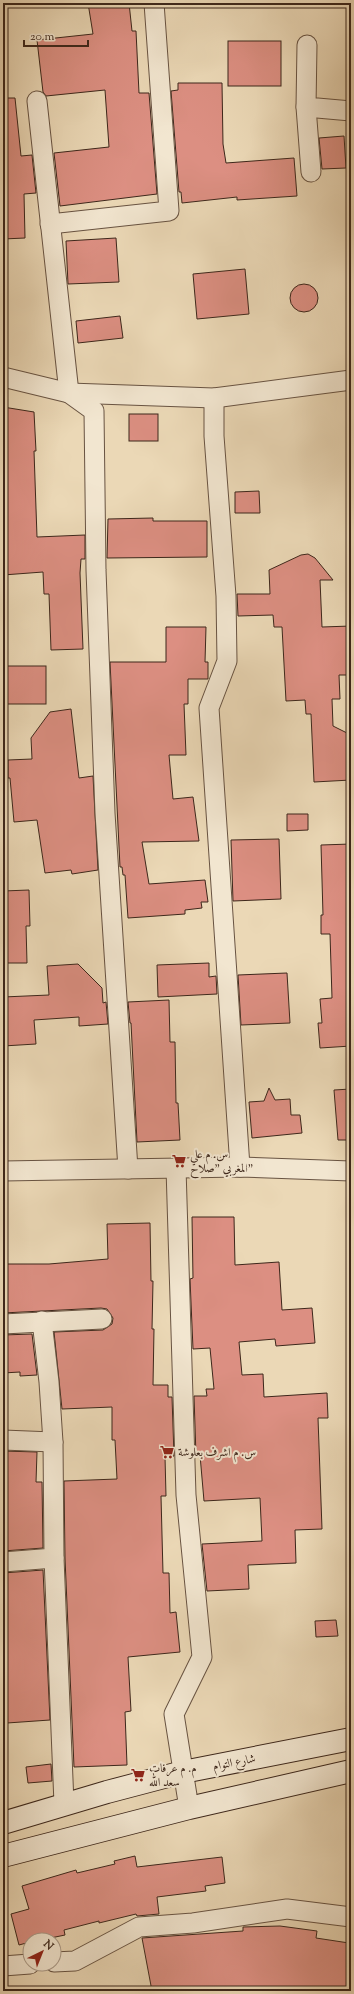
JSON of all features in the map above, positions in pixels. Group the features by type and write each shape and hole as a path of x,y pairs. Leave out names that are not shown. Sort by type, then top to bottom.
{"main road":[{"name":"شارع التوام","path":"3,1823 64,1804 183,1772 351,1739"},
{"path":"3,1856 189,1808 351,1772"}],"street":[{"path":"50,224 169,211 154,3"},
{"path":"307,45 306,107 311,172"},
{"path":"37,101 69,393 94,411 96,570 105,813 128,1169"},
{"path":"306,107 351,111"},
{"path":"3,378 69,393 214,398 351,380"},
{"path":"214,398 214,436 226,596 227,661 209,708 240,1167"},
{"path":"3,1171 240,1167 351,1170"},
{"path":"176,1168 186,1495 202,1657 174,1714 189,1808"},
{"path":"3,1324 102,1319"},
{"path":"42,1321 50,1382 53,1442 54,1558 64,1804"},
{"path":"3,1440 53,1442"},
{"path":"3,1562 54,1558"},
{"path":"62,1962 75,1961 139,1927 193,1924 287,1909 351,1917"},
{"path":"3,1966 22,1965"}],"building":[{"path":"88,3 129,3 132,31 136,31 139,93 149,93 157,194 60,206 54,153 109,147 105,90 46,96 43,92 37,40 93,34"},
{"path":"228,41 281,41 281,86 228,86"},
{"path":"178,83 222,83 223,144 226,163 294,158 297,196 237,200 237,197 182,203 181,192 179,192 171,91 178,90"},
{"path":"3,98 15,98 21,156 32,155 36,193 24,194 25,238 3,239"},
{"path":"344,136 346,168 322,169 319,138"},
{"path":"116,238 119,282 68,284 66,241"},
{"path":"245,269 249,314 197,319 193,274"},
{"path":"304,284 314,288 318,298 314,308 304,312 294,308 290,298 294,288"},
{"path":"120,316 123,338 78,343 76,321"},
{"path":"3,407 34,412 37,537 85,535 85,559 81,559 80,573 83,649 51,650 49,594 44,594 43,572 3,575"},
{"path":"129,414 158,414 158,441 129,441"},
{"path":"259,491 260,513 235,513 235,492"},
{"path":"153,518 153,521 207,521 207,557 107,558 108,519"},
{"path":"308,554 315,558 333,580 320,580 322,627 351,626 351,675 339,675 340,699 332,699 333,726 347,733 351,738 351,780 314,782 311,714 306,714 305,700 286,701 282,627 274,627 273,615 238,616 237,594 270,594 269,570 301,555"},
{"path":"166,627 206,627 205,662 208,662 208,679 188,679 188,704 184,704 186,755 169,755 173,799 193,797 199,841 142,842 149,884 205,880 208,902 201,902 202,908 185,910 185,914 128,918 125,875 123,875 122,867 120,867 110,662 166,662"},
{"path":"3,666 46,666 46,704 3,704"},
{"path":"71,709 79,778 93,776 98,870 72,874 71,870 45,873 37,820 14,822 10,778 8,778 8,760 32,759 31,738 50,712"},
{"path":"287,814 308,814 308,830 287,831"},
{"path":"279,839 281,899 233,901 231,840"},
{"path":"351,844 351,1046 320,1048 318,1023 322,1023 320,999 332,998 330,934 321,934 321,915 323,915 321,845"},
{"path":"29,890 30,926 26,926 27,963 3,963 3,891"},
{"path":"209,963 209,977 216,976 217,994 158,997 157,965"},
{"path":"78,964 102,988 103,1003 106,1002 108,1024 79,1026 79,1017 34,1020 36,1044 3,1046 3,997 49,995 47,966"},
{"path":"287,973 290,1023 241,1025 238,975"},
{"path":"169,1000 170,1042 175,1042 176,1103 178,1103 180,1140 137,1142 131,1023 128,1002"},
{"path":"269,1088 275,1100 290,1099 291,1115 300,1115 302,1133 252,1138 249,1102 264,1101"},
{"path":"351,1089 351,1140 338,1140 334,1090"},
{"path":"192,1217 234,1217 235,1265 279,1262 282,1310 312,1308 315,1343 276,1346 275,1339 239,1342 242,1375 263,1374 264,1397 327,1393 328,1418 318,1418 322,1529 295,1530 296,1563 248,1565 249,1589 207,1591 202,1544 262,1541 260,1498 204,1501 200,1455 196,1456 194,1396 207,1396 206,1389 214,1389 210,1348 193,1349 190,1279 193,1278"},
{"path":"150,1223 151,1281 153,1281 152,1329 154,1329 153,1385 168,1385 168,1397 172,1397 174,1456 165,1457 166,1496 161,1496 163,1573 169,1573 170,1613 176,1612 180,1652 128,1657 131,1711 125,1712 127,1765 74,1767 65,1558 64,1481 117,1479 115,1440 112,1440 112,1407 62,1409 54,1332 103,1330 112,1324 113,1318 107,1309 101,1308 3,1313 3,1264 49,1264 108,1259 107,1224"},
{"path":"32,1334 37,1375 20,1376 20,1372 3,1373 3,1335"},
{"path":"3,1451 37,1452 36,1482 42,1482 43,1548 3,1551"},
{"path":"43,1570 50,1720 7,1723 3,1670 3,1573"},
{"path":"336,1620 338,1636 316,1637 315,1621"},
{"path":"51,1764 52,1781 28,1783 26,1767"},
{"path":"135,1856 137,1867 222,1857 225,1883 205,1886 206,1891 157,1897 159,1914 137,1916 136,1914 99,1923 99,1921 64,1930 65,1935 62,1936 62,1932 22,1932 22,1944 19,1945 11,1914 29,1909 22,1886 76,1870 77,1873 115,1864 114,1861"},
{"path":"280,1926 317,1931 316,1938 349,1943 348,1947 351,1948 351,1991 152,1991 142,1938 243,1931 243,1927"}],"place":[{"name":"س. م علي المغربي \"صلاح\"","path":"179,1161"},
{"name":"س. م اشرف بعلوشة","path":"167,1452"},
{"name":"م. م عرفات سعد الله","path":"138,1775"}]}
